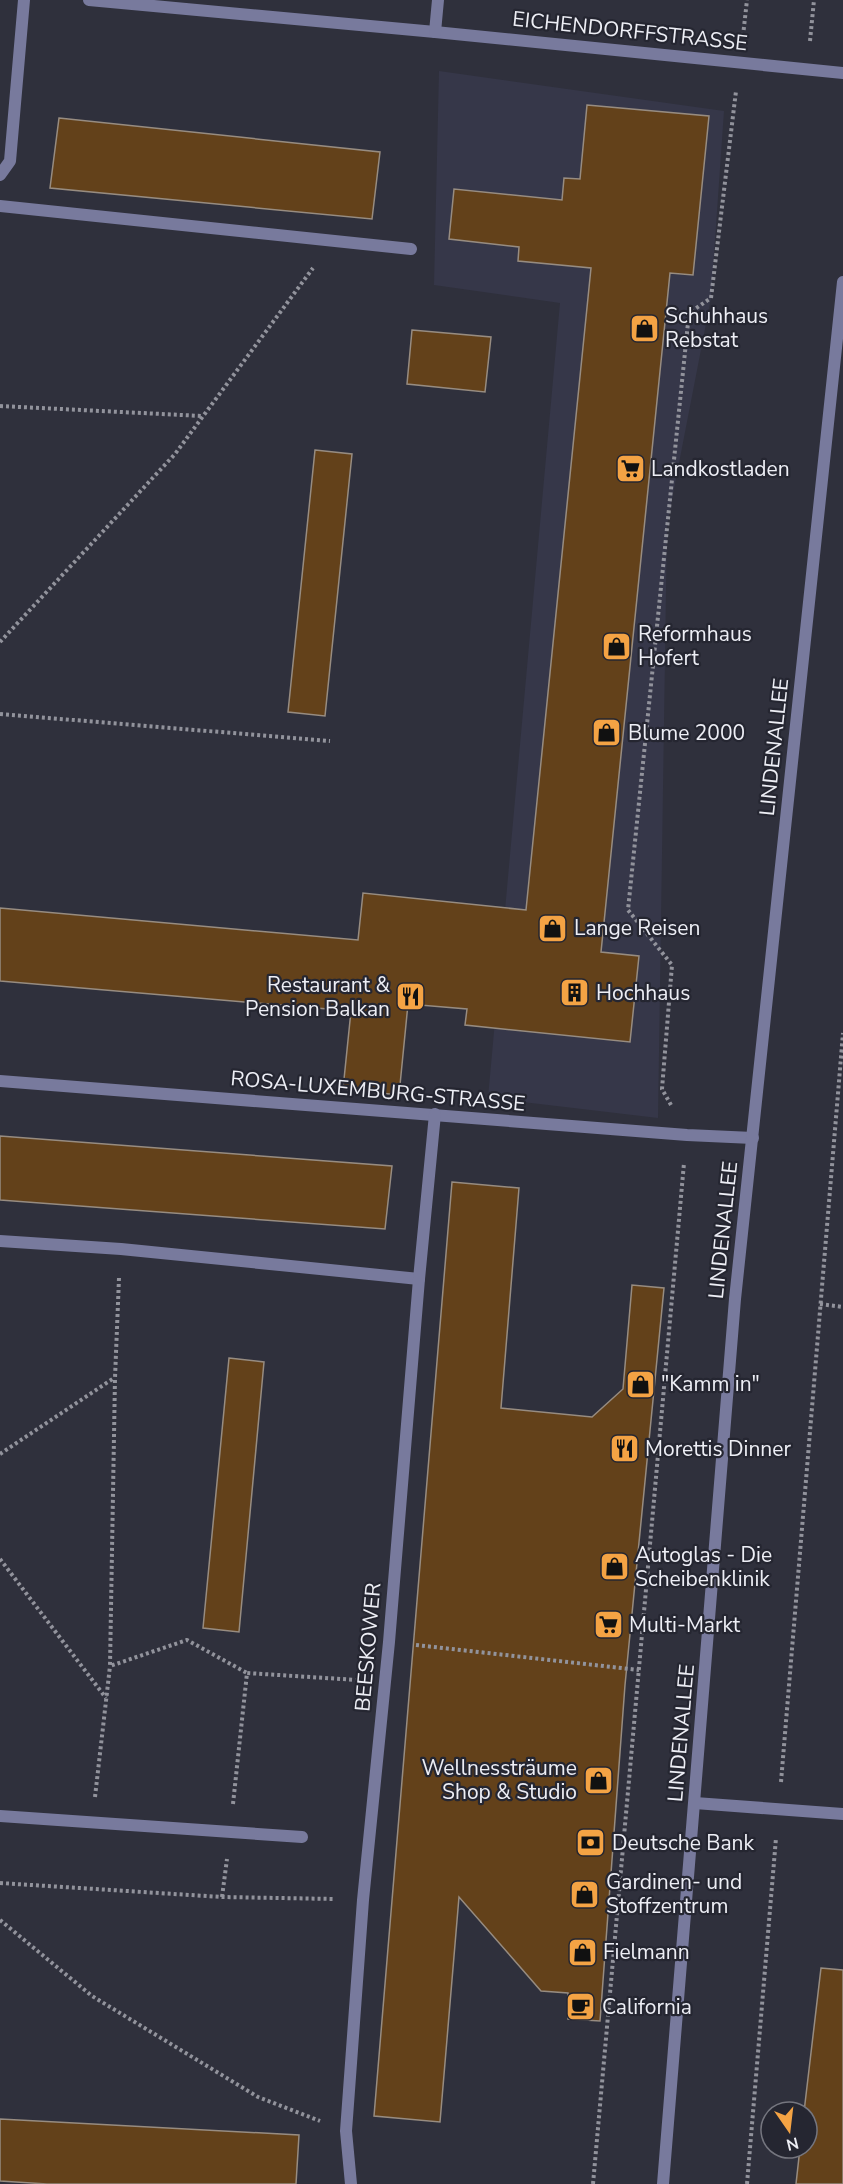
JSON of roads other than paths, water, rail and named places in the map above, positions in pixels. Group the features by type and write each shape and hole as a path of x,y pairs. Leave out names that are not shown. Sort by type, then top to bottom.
{"street":[{"path":"0,176 10,161 24,0"},
{"name":"EICHENDORFFSTRASSE","path":"89,0 843,73"},
{"path":"435,32 438,0"},
{"path":"0,206 411,249"},
{"name":"LINDENALLEE","path":"663,2184 734,1311 843,282"},
{"name":"ROSA-LUXEMBURG-STRASSE","path":"0,1081 687,1135 753,1138"},
{"name":"BEESKOWER","path":"351,2184 346,2131 363,1900 389,1642 435,1114"},
{"path":"0,1241 121,1248 419,1279"},
{"path":"695,1803 779,1808 843,1815"},
{"path":"0,1816 302,1838"}],"place":[{"name":"Schuhhaus Rebstat","path":"644,328"},
{"name":"Landkostladen","path":"630,469"},
{"name":"Reformhaus Hofert","path":"617,646"},
{"name":"Blume 2000","path":"607,733"},
{"name":"Lange Reisen","path":"553,928"},
{"name":"Hochhaus","path":"575,993"},
{"name":"Restaurant & Pension Balkan","path":"411,997"},
{"name":"\"Kamm in\"","path":"640,1384"},
{"name":"Morettis Dinner","path":"624,1449"},
{"name":"Autoglas - Die Scheibenklinik","path":"614,1567"},
{"name":"Multi-Markt","path":"608,1625"},
{"name":"Wellnessträume Shop & Studio","path":"598,1780"},
{"name":"Deutsche Bank","path":"591,1843"},
{"name":"Gardinen- und Stoffzentrum","path":"585,1894"},
{"name":"Fielmann","path":"582,1952"},
{"name":"California","path":"581,2007"}]}
